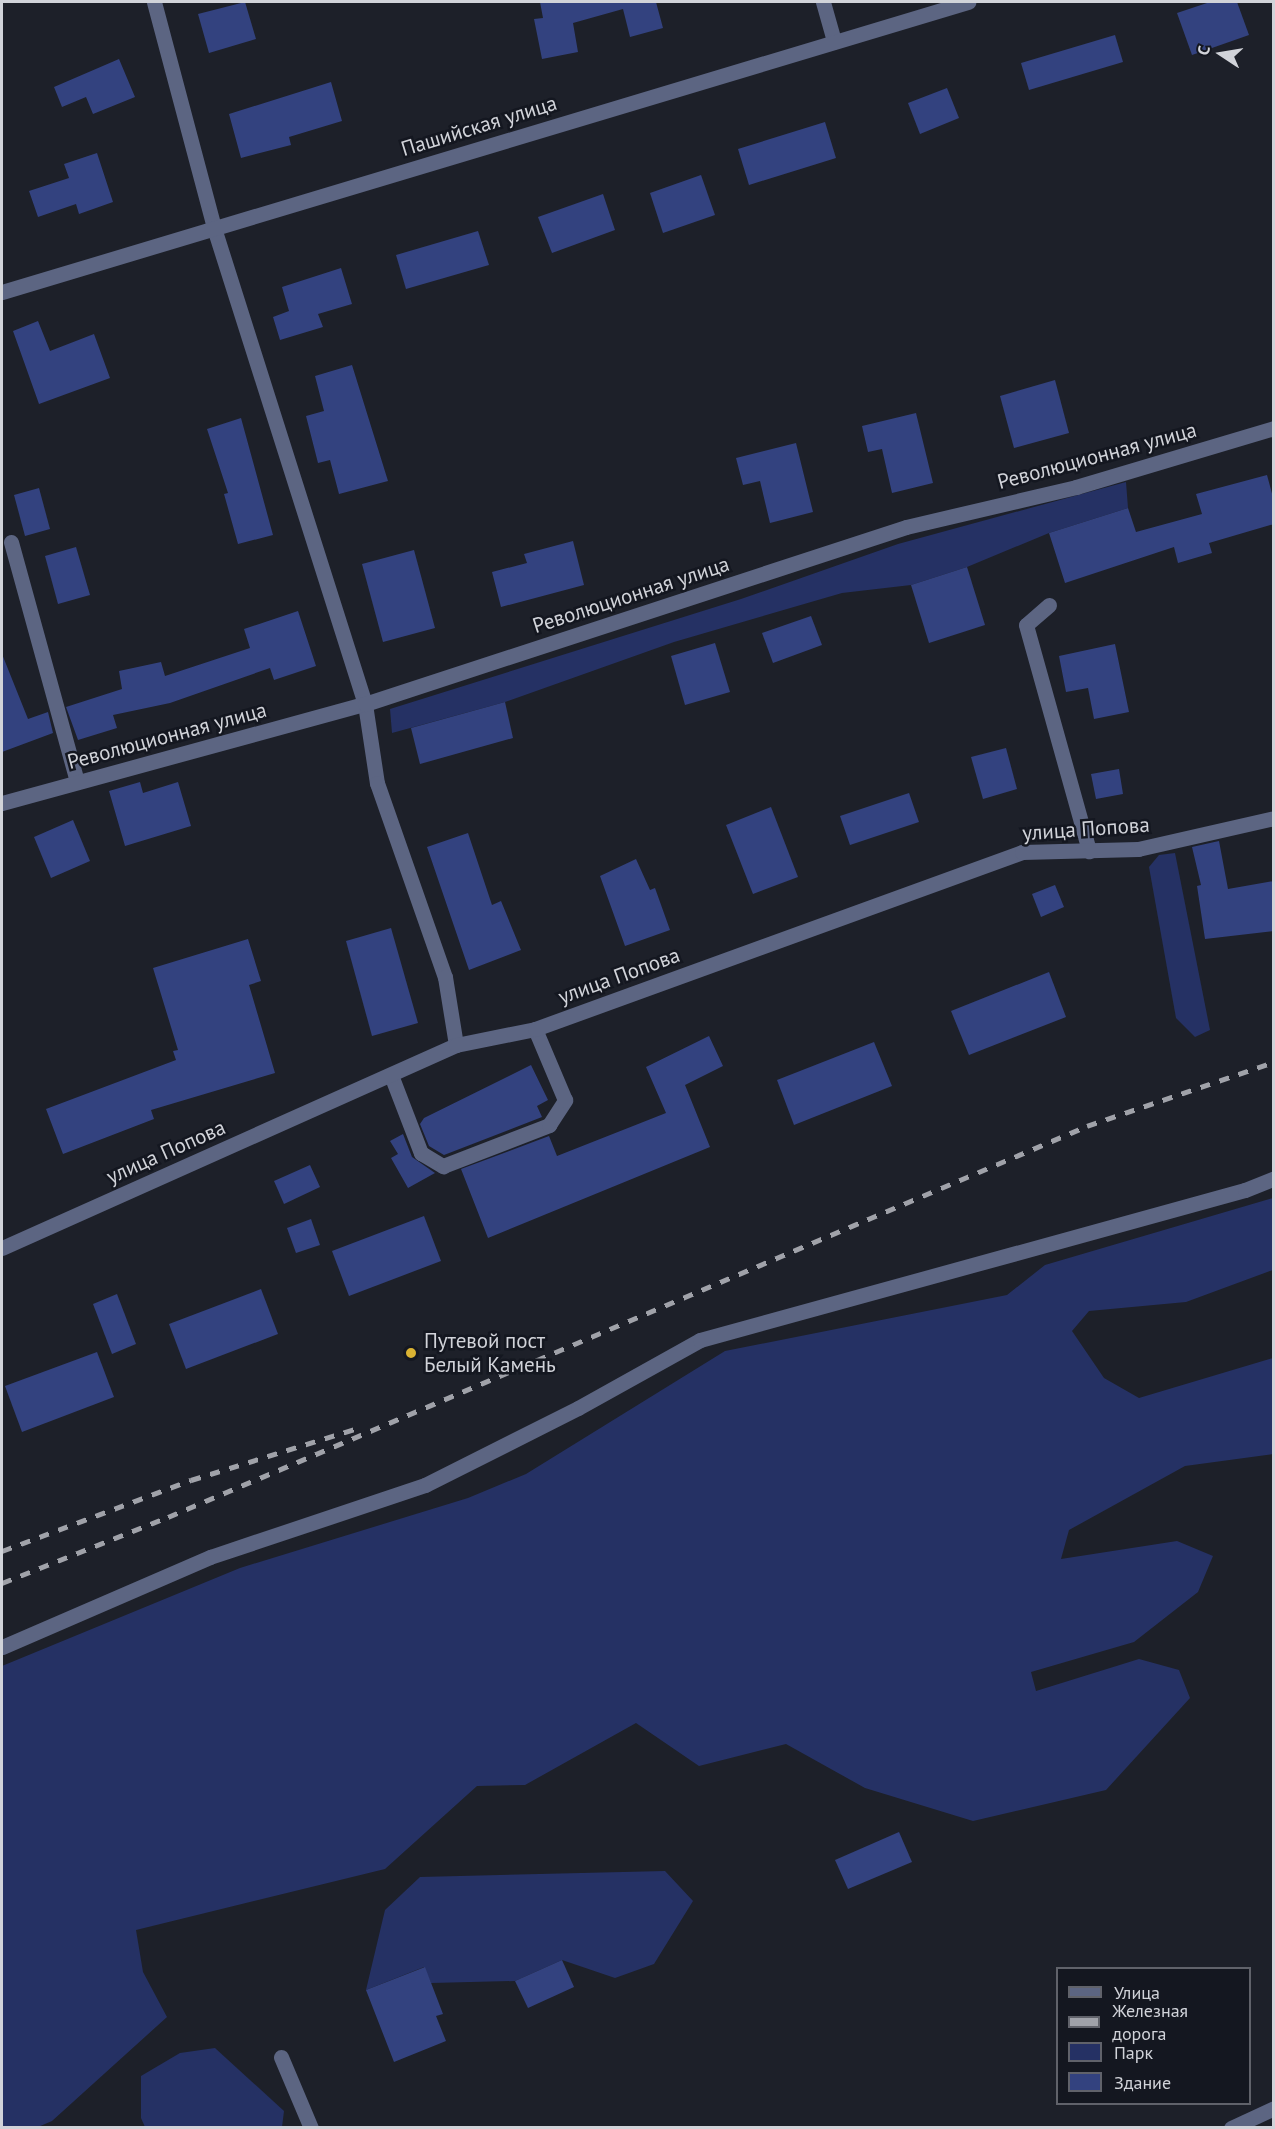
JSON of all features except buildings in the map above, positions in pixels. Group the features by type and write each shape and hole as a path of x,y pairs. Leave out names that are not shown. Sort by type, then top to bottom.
{"street":[{"path":"154,2 214,228 365,704 377,783 444,977 456,1046"},
{"path":"823,2 834,41"},
{"name":"Пашийская улица","path":"2,292 968,2"},
{"name":"Революционная улица","path":"2,803 365,704 906,527 1076,487 1274,428"},
{"path":"11,542 77,782"},
{"path":"1049,605 1026,625 1089,851"},
{"name":"улица Попова","path":"2,1248 456,1046 535,1029 1022,852 1138,849 1274,818"},
{"path":"391,1075 421,1153 443,1166 549,1125 565,1100 535,1029"},
{"path":"2,1647 210,1557 425,1485 578,1408 700,1340 1234,1193 1274,1178"},
{"path":"281,2057 311,2127"},
{"path":"1231,2127 1274,2108"}],"green space":[{"path":"1126,482 1128,508 1049,533 967,567 911,585 842,593 674,642 505,702 392,733 390,709 741,599 898,544"},
{"path":"1175,853 1210,1030 1195,1037 1176,1018 1149,867 1159,855"},
{"path":"1273,1198 1273,1270 1186,1302 1089,1311 1072,1331 1104,1378 1139,1398 1273,1358 1273,1454 1185,1466 1069,1530 1061,1559 1177,1541 1213,1556 1198,1592 1134,1642 1031,1672 1036,1691 1139,1659 1179,1670 1190,1698 1106,1790 973,1821 865,1788 786,1744 699,1766 636,1723 525,1785 477,1786 385,1869 136,1930 143,1972 167,2017 52,2121 38,2127 2,2127 2,1666 240,1568 468,1498 526,1474 725,1351 1007,1295 1045,1265"},
{"path":"665,1871 693,1901 654,1964 615,1978 562,1960 515,1981 431,1983 424,1967 366,1990 385,1910 420,1877"},
{"path":"215,2048 284,2111 282,2127 145,2127 141,2118 141,2076 180,2053"}],"railway":[{"path":"2,1583 168,1517 1087,1126 1274,1062"},
{"path":"2,1551 191,1480 355,1429"}],"place":[{"name":"Путевой пост Белый Камень","path":"411,1353"}]}
